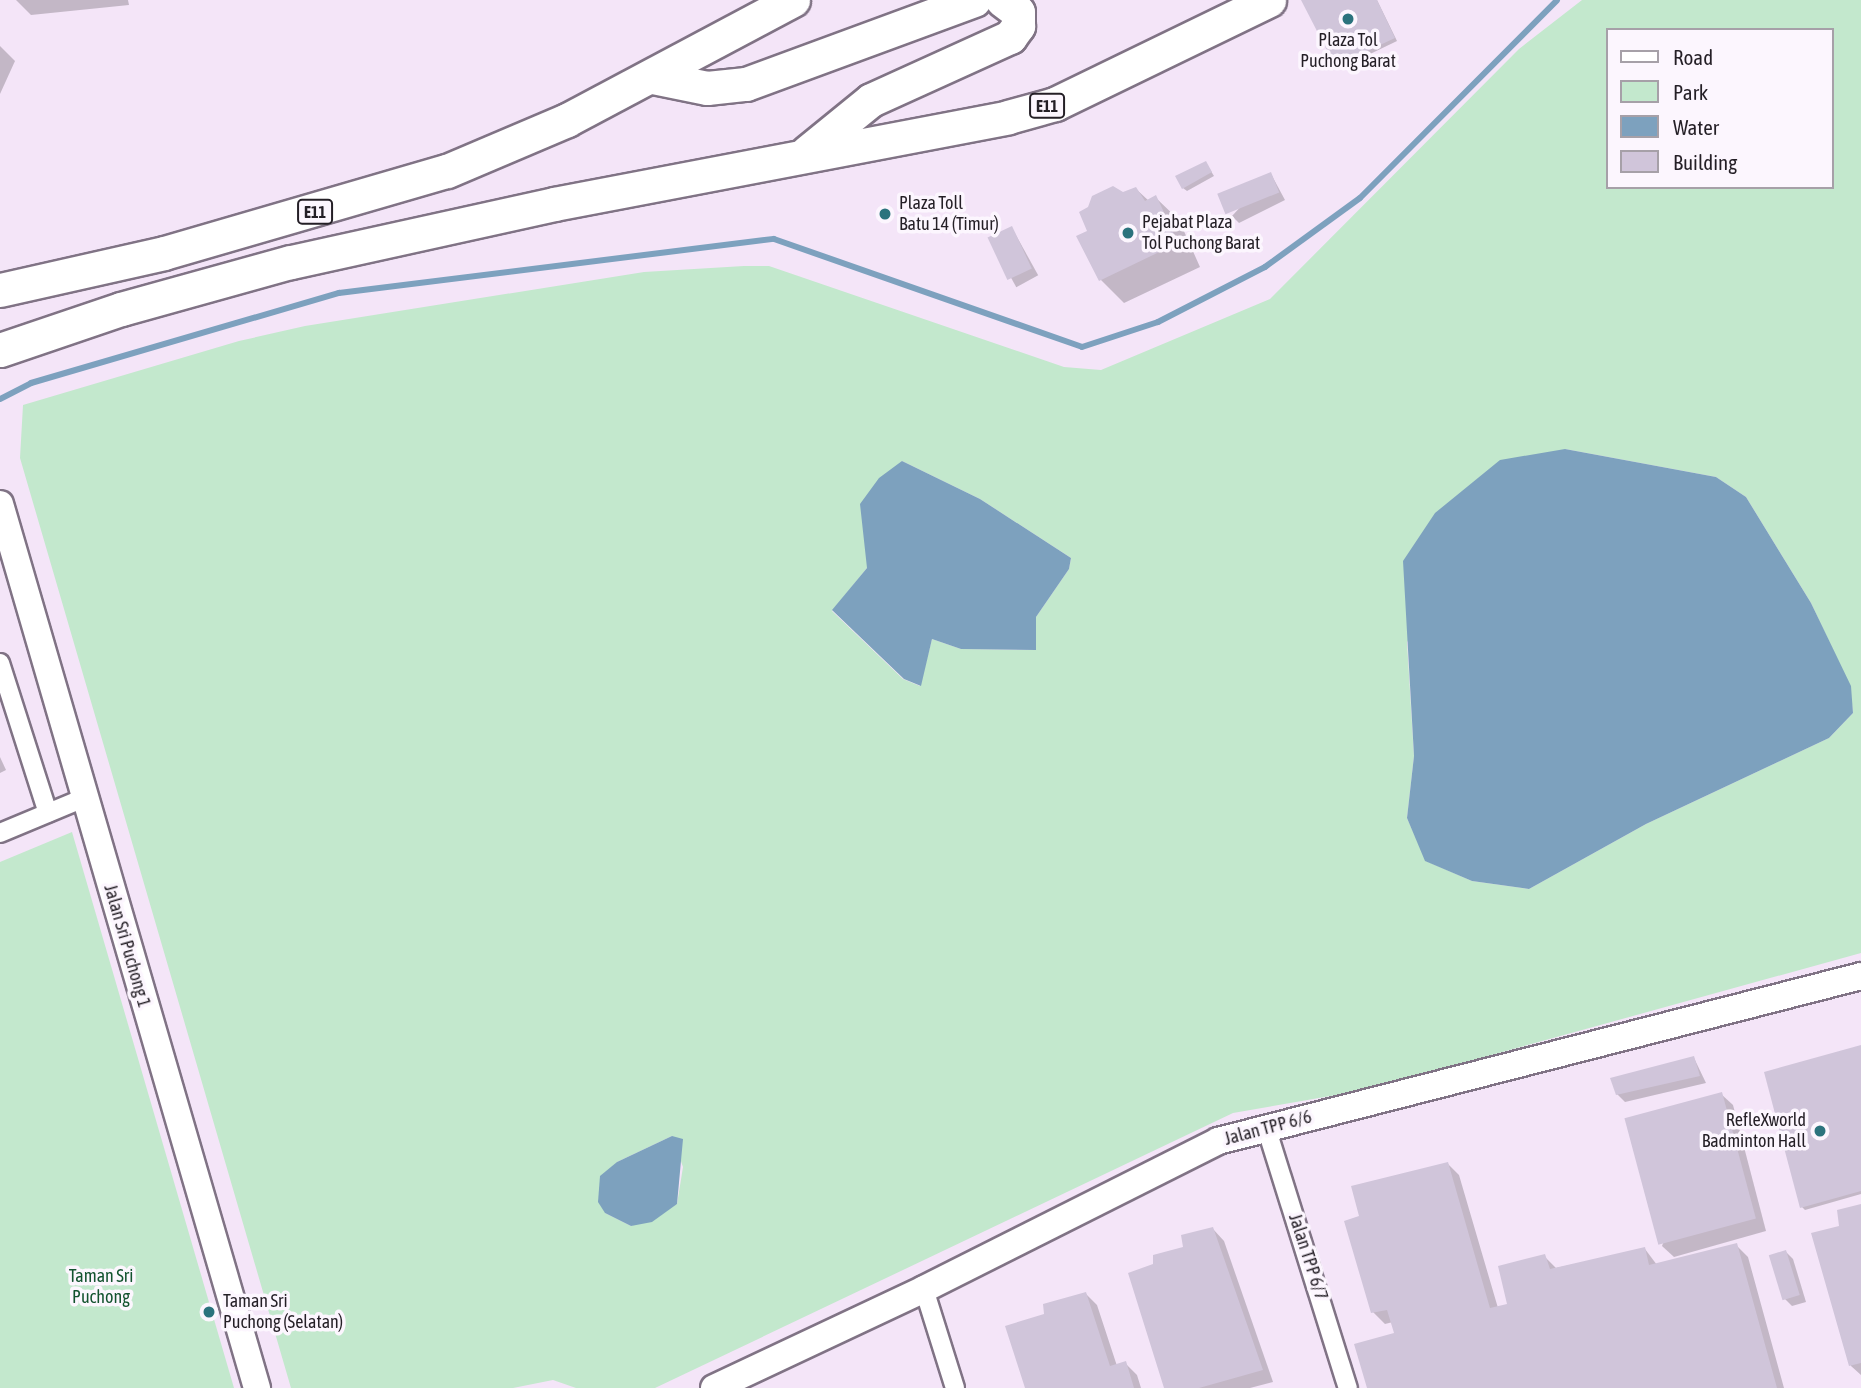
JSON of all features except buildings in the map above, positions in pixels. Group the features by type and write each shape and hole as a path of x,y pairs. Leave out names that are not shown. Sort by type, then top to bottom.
{"highway":[{"name":"E11","path":"0,290 53,274 164,253 447,171 567,120 653,77 759,15 793,0"},
{"path":"653,77 707,88 746,84 974,0"},
{"path":"806,153 871,100 1010,37 1018,26 1018,12 1002,0"},
{"name":"E11","path":"6,351 121,309 291,262 806,153 948,130 1055,104 1269,0"}],"street":[{"name":"Jalan Sri Puchong 1","path":"0,504 257,1388"},
{"path":"0,663 48,813"},
{"path":"0,833 84,798"},
{"name":"Jalan TPP 6/6","path":"714,1388 925,1289 1218,1141 1861,976"},
{"name":"Jalan TPP 6/7","path":"1266,1127 1348,1388"},
{"path":"925,1289 954,1388"}],"green space":[{"path":"1582,0 1861,0 1861,953 1365,1090 1233,1113 655,1388 576,1388 553,1380 513,1388 291,1388 20,458 23,405 239,341 305,326 644,272 769,266 1064,367 1101,370 1270,299 1519,49","holes":["1565,449 1716,477 1746,497 1811,603 1850,686 1853,713 1829,738 1646,824 1529,889 1472,881 1426,861 1407,818 1414,756 1407,642","902,461 980,499 1071,558 1069,569 1036,617 1036,650 961,649 932,639 920,686 903,679 832,611 867,568","672,1136 683,1167 677,1204 631,1226 605,1213 617,1162"]},
{"name":"Taman Sri Puchong","path":"72,832 234,1388 0,1388 0,862"}],"water":[{"path":"1565,449 1716,477 1746,497 1811,603 1851,686 1853,713 1829,738 1646,824 1529,889 1472,881 1425,861 1407,818 1414,756 1403,561 1435,513 1500,460"},
{"path":"902,461 980,499 1071,558 1069,569 1036,617 1036,650 961,649 932,639 921,686 904,679 832,610 867,568 860,504 879,478"},
{"path":"672,1136 683,1139 677,1204 652,1222 631,1226 605,1213 598,1202 600,1176 617,1162"}],"waterway":[{"path":"0,399 31,383 339,293 774,239 1082,347 1158,322 1265,267 1360,198 1557,0"}],"place":[{"name":"Plaza Tol Puchong Barat","path":"1348,19"},
{"name":"Plaza Toll Batu 14 (Timur)","path":"885,214"},
{"name":"Pejabat Plaza Tol Puchong Barat","path":"1128,233"},
{"name":"RefleXworld Badminton Hall","path":"1820,1131"},
{"name":"Taman Sri Puchong (Selatan)","path":"209,1312"}]}
